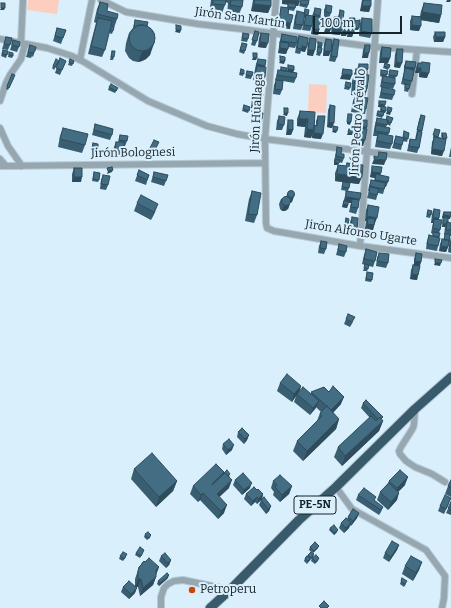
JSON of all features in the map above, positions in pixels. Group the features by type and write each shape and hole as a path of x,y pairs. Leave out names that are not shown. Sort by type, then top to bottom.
{"highway":[{"name":"PE-5N","path":"210,608 230,590 298,520 336,487 451,377"}],"street":[{"path":"0,101 6,83 21,59 23,43 23,0"},
{"path":"80,60 92,0"},
{"name":"Jirón San Martín","path":"101,0 126,12 198,24 374,47 451,52"},
{"name":"Jirón Huallaga","path":"268,228 266,223 265,139 276,0"},
{"name":"Jirón Pedro Arévalo","path":"360,246 378,0"},
{"path":"0,39 53,50 72,56 148,102 207,126 237,134 265,139 451,162"},
{"path":"412,94 417,50"},
{"path":"0,128 8,146 22,166"},
{"path":"0,159 3,166"},
{"name":"Jirón Bolognesi","path":"3,166 265,163"},
{"name":"Jirón Alfonso Ugarte","path":"268,228 274,231 360,246 451,258"},
{"path":"416,409 413,428 401,446 399,451 400,454 406,461 415,467 432,474 445,482"},
{"path":"336,487 352,509 426,550 445,576 442,608"},
{"path":"161,608 161,597 164,588 174,581 183,580 230,590"}],"shaded area":[{"path":"28,0 59,0 57,14 27,10"},
{"path":"309,84 327,85 326,113 308,112"}],"building":[{"path":"213,0 226,0 225,5 213,4"},
{"path":"231,0 243,0 242,7 230,5"},
{"path":"254,0 271,0 271,6 254,4"},
{"path":"301,0 309,0 308,5 300,4"},
{"path":"363,0 371,0 371,6 362,6"},
{"path":"100,2 108,4 107,11 118,14 117,19 97,14"},
{"path":"1,3 5,3 5,8 1,8"},
{"path":"288,3 296,4 295,8 288,7"},
{"path":"424,3 442,5 441,15 422,12"},
{"path":"326,5 332,6 331,13 326,12"},
{"path":"281,7 289,8 288,14 293,15 291,23 279,22"},
{"path":"315,8 321,9 320,16 314,14"},
{"path":"305,9 309,10 308,15 306,16 304,15"},
{"path":"340,10 344,11 342,30 333,29 334,17 339,17"},
{"path":"297,11 305,13 303,25 295,24"},
{"path":"306,15 313,16 312,26 304,25"},
{"path":"315,16 321,17 319,30 313,29"},
{"path":"412,16 421,17 421,26 412,25"},
{"path":"98,18 112,21 105,50 91,46"},
{"path":"350,18 355,18 354,32 349,32"},
{"path":"362,18 372,19 372,33 361,31"},
{"path":"135,20 148,22 147,26 139,25 134,27"},
{"path":"327,20 331,20 331,29 326,28"},
{"path":"360,20 359,28 355,27 354,21"},
{"path":"344,21 349,22 348,31 343,31"},
{"path":"142,25 151,29 155,38 151,47 142,51 133,47 129,38 133,29"},
{"path":"176,25 181,26 181,30 176,30"},
{"path":"112,26 114,27 113,31 110,31"},
{"path":"57,28 66,30 63,38 55,36"},
{"path":"255,31 259,32 257,41 252,40"},
{"path":"435,32 445,32 445,37 436,37"},
{"path":"243,33 249,34 248,39 242,38"},
{"path":"261,33 269,34 268,43 260,42"},
{"path":"282,34 297,37 297,43 281,41"},
{"path":"299,36 308,38 307,47 302,46 302,49 297,48"},
{"path":"6,37 12,38 10,45 4,44"},
{"path":"310,38 316,39 315,50 308,50"},
{"path":"326,39 332,40 331,51 324,51"},
{"path":"334,39 339,40 337,57 331,56"},
{"path":"13,40 20,42 19,47 12,45"},
{"path":"280,42 289,43 288,49 280,48"},
{"path":"318,42 322,43 322,46 318,45"},
{"path":"242,43 247,44 245,51 240,50"},
{"path":"30,45 36,47 33,53 28,52"},
{"path":"365,45 370,45 369,53 364,53"},
{"path":"318,47 322,48 321,53 317,52"},
{"path":"382,47 391,48 390,58 381,58"},
{"path":"397,49 403,49 402,63 396,62"},
{"path":"3,50 8,51 7,55 2,54"},
{"path":"112,51 115,51 114,57 111,57"},
{"path":"9,52 13,53 13,56 9,55"},
{"path":"253,53 257,53 257,58 253,57"},
{"path":"280,56 285,57 285,61 280,61"},
{"path":"60,58 66,61 62,70 56,68"},
{"path":"56,59 59,61 55,67 53,66"},
{"path":"70,59 74,61 73,64 69,62"},
{"path":"258,59 266,60 265,66 257,64"},
{"path":"406,61 416,62 415,68 405,67"},
{"path":"385,63 390,65 389,68 384,66"},
{"path":"418,63 430,63 429,73 421,72 421,68 417,68"},
{"path":"359,64 368,64 368,69 359,68"},
{"path":"288,65 294,66 294,70 288,69"},
{"path":"257,66 266,67 265,77 255,75"},
{"path":"281,67 287,68 286,71 281,70"},
{"path":"405,68 414,70 412,81 403,79"},
{"path":"241,69 244,70 244,74 240,73"},
{"path":"343,69 352,70 352,75 342,74"},
{"path":"356,69 367,71 367,75 355,74"},
{"path":"278,70 297,73 296,78 277,75"},
{"path":"381,70 388,71 387,75 381,74"},
{"path":"390,70 398,71 397,76 389,75"},
{"path":"247,71 253,72 252,76 246,75"},
{"path":"12,74 15,75 9,88 7,86"},
{"path":"355,74 369,75 367,89 354,88"},
{"path":"383,76 395,78 395,84 382,82"},
{"path":"276,80 283,81 282,90 275,89"},
{"path":"346,82 351,83 350,88 345,86"},
{"path":"111,84 118,88 116,91 109,87"},
{"path":"405,84 410,85 409,89 405,88"},
{"path":"382,87 395,90 394,95 381,93"},
{"path":"254,93 263,94 261,104 253,103"},
{"path":"355,96 368,98 366,109 353,107"},
{"path":"379,101 386,101 385,105 379,104"},
{"path":"244,105 250,107 249,111 243,109"},
{"path":"330,105 335,106 334,123 329,122"},
{"path":"381,106 386,107 386,111 381,110"},
{"path":"388,107 392,108 391,112 387,111"},
{"path":"284,108 288,108 288,113 284,113"},
{"path":"252,111 263,113 262,119 252,117"},
{"path":"300,111 315,112 314,130 307,129 308,119 299,119"},
{"path":"378,111 384,112 383,116 377,114"},
{"path":"348,114 352,114 351,122 347,122"},
{"path":"421,115 425,116 422,131 417,130"},
{"path":"279,116 285,117 284,125 278,124"},
{"path":"318,116 325,116 323,134 314,133 314,125 317,126"},
{"path":"387,116 393,118 391,123 386,120"},
{"path":"377,118 388,120 387,125 376,123"},
{"path":"288,120 293,120 293,130 288,129"},
{"path":"361,120 367,120 367,127 361,127"},
{"path":"95,124 113,129 112,135 94,130"},
{"path":"376,125 390,128 389,133 375,131"},
{"path":"333,126 338,127 337,131 333,130"},
{"path":"63,128 88,134 85,145 60,139"},
{"path":"358,128 367,129 365,140 356,139"},
{"path":"349,129 355,129 354,133 348,132"},
{"path":"435,129 440,130 438,137 433,135"},
{"path":"404,131 409,133 408,139 403,137"},
{"path":"418,131 422,132 419,148 409,146 410,139 416,140"},
{"path":"378,133 393,136 392,144 377,141"},
{"path":"442,133 446,133 447,138 443,139"},
{"path":"120,135 128,136 127,141 119,140"},
{"path":"396,136 404,138 402,145 394,143"},
{"path":"434,137 446,139 444,151 432,149"},
{"path":"154,140 159,142 155,150 150,148"},
{"path":"116,142 124,142 124,151 115,150"},
{"path":"93,143 98,144 98,149 92,148"},
{"path":"337,147 342,148 341,154 344,154 344,158 336,156"},
{"path":"353,151 357,151 357,155 353,154"},
{"path":"379,152 387,153 386,160 374,159 374,156 378,157"},
{"path":"352,155 357,156 356,162 351,162"},
{"path":"335,160 340,160 339,163 335,162"},
{"path":"347,163 363,165 362,177 337,174 338,165 346,166"},
{"path":"372,166 382,167 381,173 372,172"},
{"path":"112,167 113,170 108,171 107,168"},
{"path":"74,168 82,168 82,177 74,177"},
{"path":"139,170 149,175 147,180 137,175"},
{"path":"94,172 100,173 99,180 93,179"},
{"path":"154,172 168,175 166,181 153,177"},
{"path":"376,174 389,177 388,182 375,180"},
{"path":"103,175 110,176 108,185 101,184"},
{"path":"371,180 386,183 384,189 370,186"},
{"path":"343,182 350,183 349,188 342,187"},
{"path":"370,187 379,189 377,195 369,193"},
{"path":"291,190 294,191 294,197 291,198 288,197 287,194 288,191"},
{"path":"252,191 261,193 257,215 248,214"},
{"path":"346,191 361,193 360,199 346,197"},
{"path":"141,195 158,204 154,212 137,203"},
{"path":"286,196 291,201 286,206 281,201"},
{"path":"352,199 359,200 358,208 351,207"},
{"path":"344,201 348,201 348,205 343,204"},
{"path":"368,205 379,207 377,218 367,216"},
{"path":"434,209 440,210 439,218 433,218"},
{"path":"428,210 432,211 431,215 427,214"},
{"path":"444,212 451,212 451,216 443,215"},
{"path":"352,217 358,218 357,230 351,230"},
{"path":"443,217 448,218 448,222 446,224 443,224"},
{"path":"346,218 349,219 348,225 345,224"},
{"path":"368,218 375,219 374,225 367,224"},
{"path":"434,219 442,220 440,230 433,228"},
{"path":"447,222 451,223 451,230 446,230"},
{"path":"344,228 348,228 348,231 344,231"},
{"path":"433,232 440,233 439,237 433,236"},
{"path":"445,234 450,234 449,242 449,240 444,240"},
{"path":"429,235 440,238 438,246 427,244"},
{"path":"442,239 449,240 448,247 441,246"},
{"path":"321,241 327,242 326,249 320,248"},
{"path":"450,242 451,250 449,250"},
{"path":"339,244 347,246 346,252 338,250"},
{"path":"366,249 377,252 375,261 364,259"},
{"path":"379,253 389,254 388,263 377,261"},
{"path":"416,253 422,254 421,262 415,261"},
{"path":"435,259 442,260 441,263 435,262"},
{"path":"365,264 369,265 368,269 364,268"},
{"path":"413,265 420,266 418,275 412,274"},
{"path":"367,272 373,273 372,280 366,279"},
{"path":"348,314 355,317 352,322 346,319"},
{"path":"287,374 301,386 294,394 280,383"},
{"path":"333,386 344,397 331,410 311,392 324,387 329,392"},
{"path":"303,387 319,401 313,408 297,394"},
{"path":"366,400 383,417 381,419 380,417 378,419 363,403"},
{"path":"327,406 339,419 307,451 297,441 322,416 320,413"},
{"path":"371,416 376,421 380,417 383,421 345,456 338,447"},
{"path":"242,428 249,435 245,439 238,432"},
{"path":"229,439 234,445 228,450 223,444"},
{"path":"152,453 177,481 159,497 134,469"},
{"path":"216,464 224,472 212,485 225,473 232,480 217,494 227,505 221,511 203,493 201,495 193,486"},
{"path":"227,470 230,474 228,476 225,473 223,475 223,474"},
{"path":"400,470 408,477 397,488 389,481"},
{"path":"243,473 252,483 244,490 235,480"},
{"path":"280,475 292,486 282,495 275,487 277,485 273,481"},
{"path":"451,480 451,488 448,486"},
{"path":"389,483 399,493 391,502 380,492"},
{"path":"254,487 263,494 258,499 257,497 253,501 246,494"},
{"path":"364,488 376,497 374,500 383,507 381,510 358,495"},
{"path":"445,495 451,498 446,509 440,506"},
{"path":"264,497 271,506 268,509 261,500"},
{"path":"451,502 451,510 448,508"},
{"path":"353,509 359,513 353,521 348,517"},
{"path":"346,518 351,523 346,528 341,523"},
{"path":"334,525 338,530 334,533 330,528"},
{"path":"148,532 151,535 148,538 145,534"},
{"path":"392,541 399,545 391,557 385,553"},
{"path":"315,542 319,546 314,551 310,547"},
{"path":"140,547 144,550 141,556 136,553"},
{"path":"123,552 127,554 124,559 120,556"},
{"path":"311,552 314,554 311,558 308,555"},
{"path":"165,553 171,560 168,563 161,556"},
{"path":"316,555 319,558 316,562 312,558"},
{"path":"307,556 310,559 308,561 305,558"},
{"path":"411,556 422,562 416,573 405,566"},
{"path":"149,558 159,567 156,570 156,577 143,588 141,579 138,579 138,571 142,563"},
{"path":"167,573 169,575 160,583 158,581"},
{"path":"402,578 407,581 405,584 401,581"},
{"path":"129,581 137,588 131,594 123,587"},
{"path":"324,601 329,606 327,608 321,608 319,606"}],"place":[{"name":"Petroperu","path":"192,590"}]}
